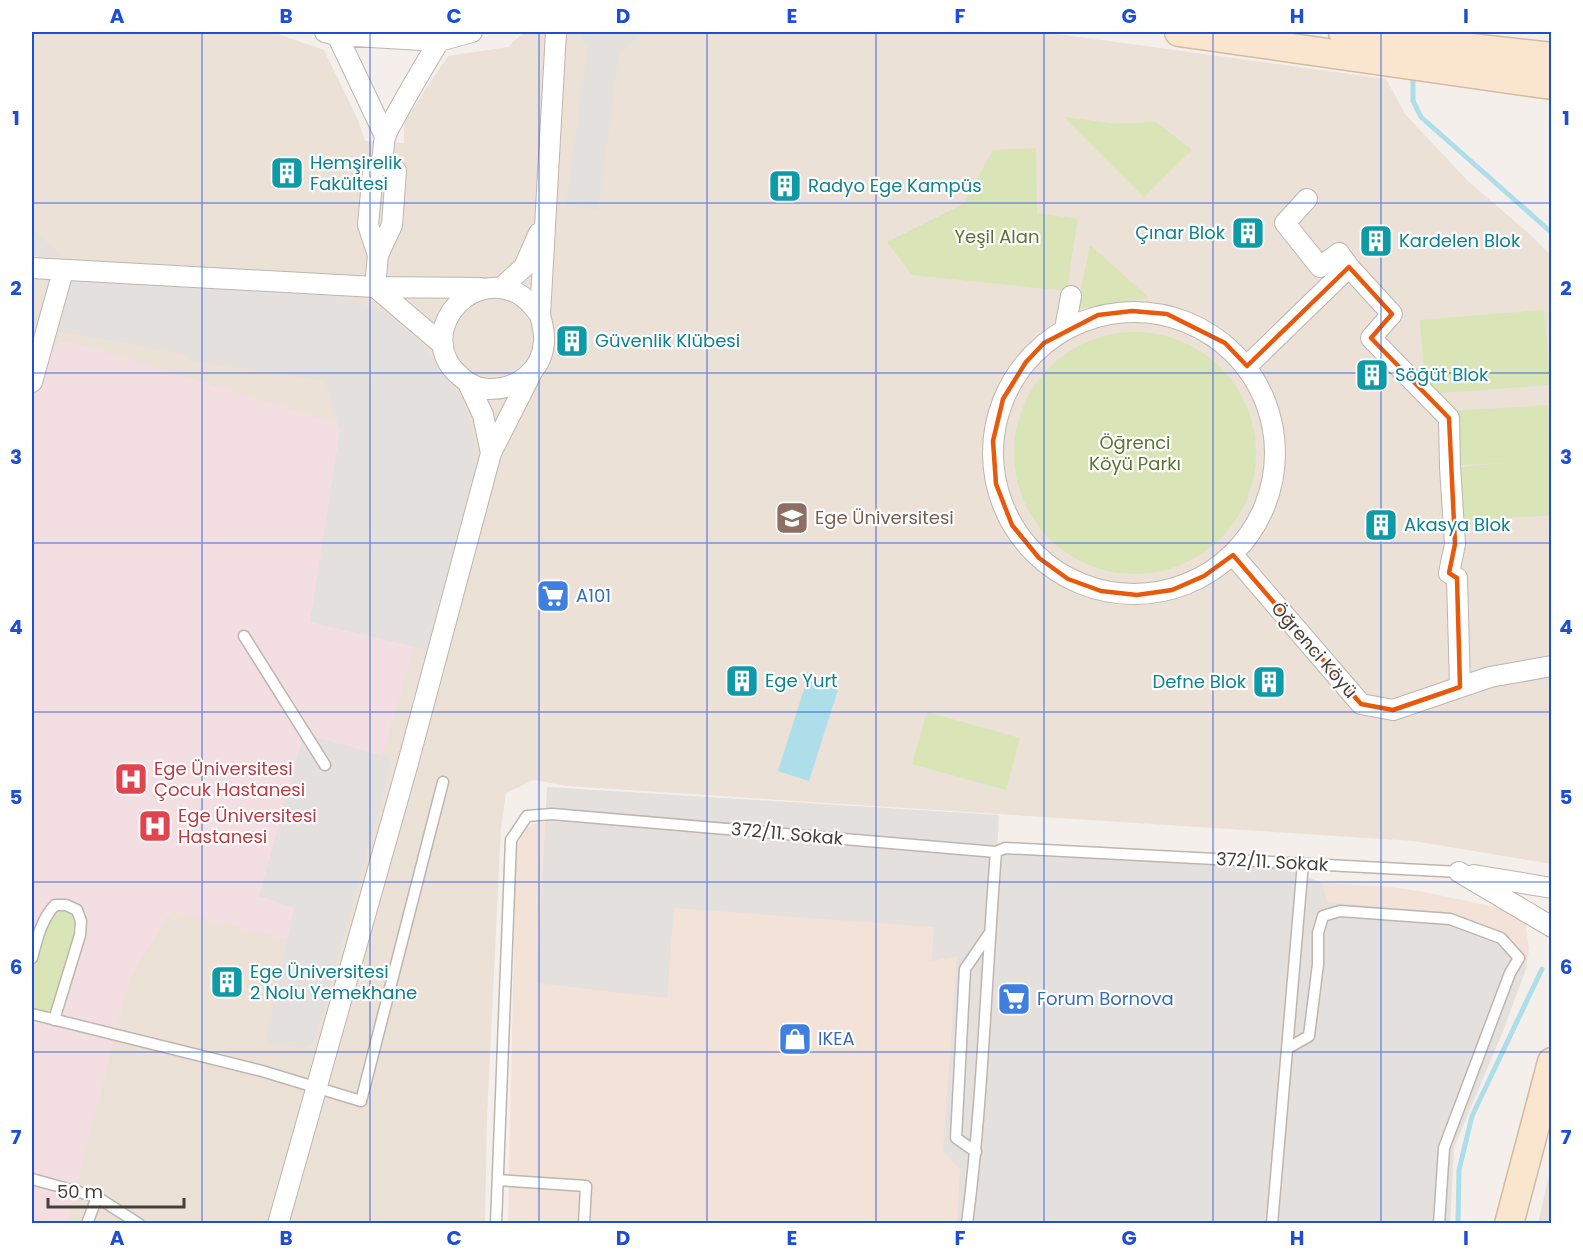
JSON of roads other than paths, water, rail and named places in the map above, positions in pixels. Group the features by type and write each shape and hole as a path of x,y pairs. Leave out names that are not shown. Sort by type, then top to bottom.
{"main road":[{"path":"1179,32 1551,85"},
{"path":"1343,32 1551,57"},
{"path":"1509,1224 1551,1062"},
{"path":"1526,1224 1551,1129"}],"street":[{"path":"331,33 439,41 472,32"},
{"path":"278,1224 408,763 491,453 541,356 544,340 540,315 544,222 556,32"},
{"path":"331,33 385,136"},
{"path":"375,287 378,255 368,225 373,171 382,162 385,136 439,41"},
{"path":"1307,199 1285,223 1320,267 1339,253 1392,314 1371,338 1449,418 1455,544 1449,573 1457,578 1460,687"},
{"path":"532,372 519,383 502,389 484,389 468,383 456,374 447,359 443,345 445,324 454,307 467,295 492,288 524,267 544,222"},
{"path":"1247,366 1349,267"},
{"path":"32,268 375,287 492,288 518,294 540,315"},
{"path":"32,382 63,271"},
{"path":"375,287 443,345"},
{"path":"1065,329 1071,296"},
{"path":"1132,311 1167,314 1197,325 1225,343 1247,366 1267,402 1276,443 1273,484 1258,522 1233,555 1204,576 1172,590 1137,595 1101,591 1068,579 1039,558 1012,525 996,484 993,441 1003,399 1026,362 1044,344 1065,329 1098,315 1132,311"},
{"path":"468,383 483,415 491,453"},
{"name":"Öğrenci Köyü","path":"1233,555 1361,704 1393,710 1490,677 1551,666"},
{"name":"372/11. Sokak","path":"1459,872 1551,888"},
{"name":"372/11. Sokak","path":"1459,872 1551,927"}],"lane":[{"path":"244,636 325,765"},
{"path":"32,1014 262,1071 361,1101 443,782"},
{"name":"372/11. Sokak","path":"496,1224 511,840 527,816 561,815 996,852 1005,848 1459,872"},
{"path":"967,1224 976,1152 996,852"},
{"path":"1272,1224 1303,863"},
{"path":"32,958 40,927 55,905 66,905 77,910 81,921 80,935 54,1020"},
{"path":"1288,1048 1309,1036 1318,964 1318,933 1323,916 1340,911 1449,919 1501,938 1519,958 1510,973 1444,1148 1439,1224"},
{"path":"976,1152 956,1138 965,969 989,934"},
{"path":"32,1179 97,1197 139,1224"},
{"path":"498,1180 586,1186 584,1224"},
{"path":"87,1224 97,1197"}],"water":[{"path":"807,680 838,690 809,781 778,771"}],"waterway":[{"path":"1413,80 1413,101 1421,117 1552,233"},
{"path":"1458,1224 1459,1170 1472,1116 1542,969"}],"place":[{"name":"Hemşirelik Fakültesi","path":"287,173"},
{"name":"Radyo Ege Kampüs","path":"785,186"},
{"name":"Çınar Blok","path":"1248,233"},
{"name":"Kardelen Blok","path":"1376,241"},
{"name":"Güvenlik Klübesi","path":"572,341"},
{"name":"Söğüt Blok","path":"1372,375"},
{"name":"Ege Üniversitesi","path":"792,518"},
{"name":"Akasya Blok","path":"1381,525"},
{"name":"A101","path":"553,596"},
{"name":"Ege Yurt","path":"742,681"},
{"name":"Defne Blok","path":"1269,682"},
{"name":"Ege Üniversitesi Çocuk Hastanesi","path":"131,779"},
{"name":"Ege Üniversitesi Hastanesi","path":"155,826"},
{"name":"Ege Üniversitesi 2 Nolu Yemekhane","path":"227,982"},
{"name":"Forum Bornova","path":"1014,999"},
{"name":"IKEA","path":"795,1039"}],"park label":[{"name":"Yeşil Alan","path":"997,237"},
{"name":"Öğrenci Köyü Parkı","path":"1135,453"}]}
